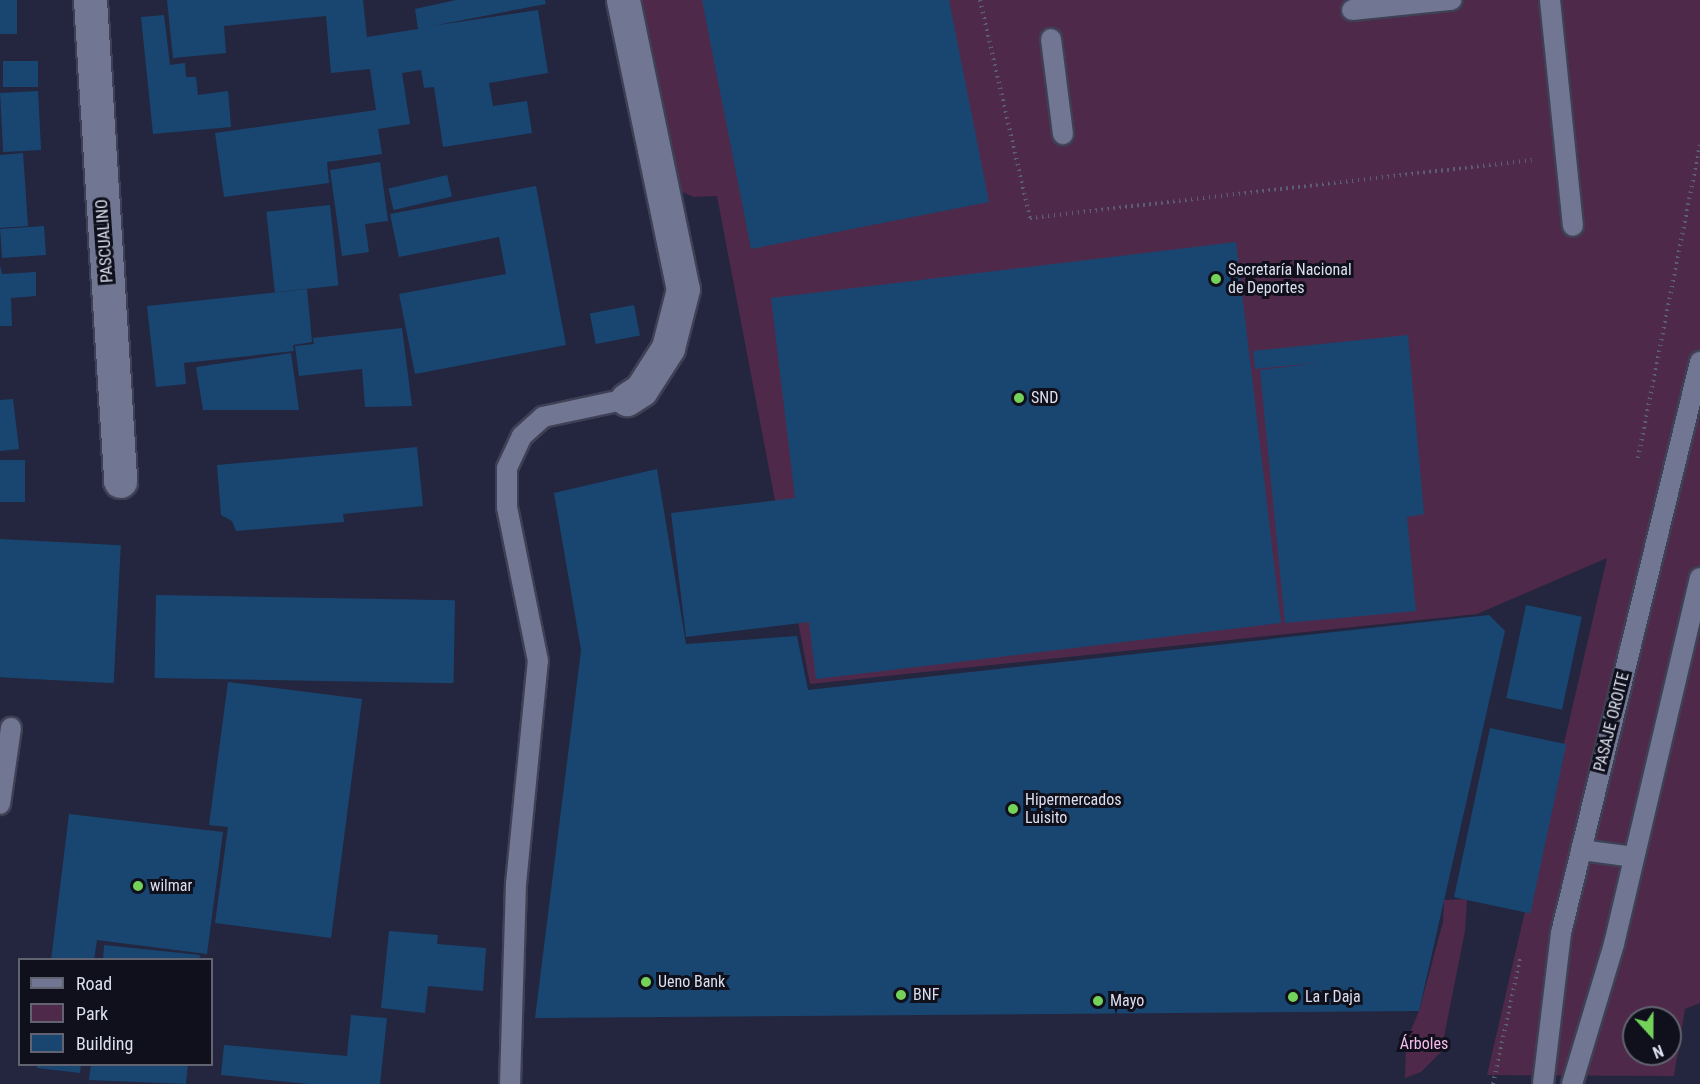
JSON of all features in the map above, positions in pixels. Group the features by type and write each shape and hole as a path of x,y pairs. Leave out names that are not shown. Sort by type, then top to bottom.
{"street":[{"name":"PASCUALINO","path":"90,0 120,481"},
{"path":"623,0 683,289 668,348 641,390 627,399"}],"lane":[{"path":"1352,9 1451,0"},
{"path":"1550,0 1573,225"},
{"path":"1051,39 1063,134"},
{"name":"PASAJE OROITE","path":"1543,1084 1561,933 1700,362"},
{"path":"510,1084 516,884 538,661 507,507 507,468 522,436 543,417 627,399"},
{"path":"1572,1084 1614,944 1700,578"},
{"path":"0,804 11,728"},
{"path":"1581,850 1634,857"}],"path":[{"path":"980,0 1030,218 1565,156"}],"green space":[{"name":"Secretaría Nacional de Deportes","path":"623,0 1700,0 1700,1003 1685,1009 1682,1027 1682,1006 1622,1006 1622,1066 1676,1066 1674,1076 1487,1075 1607,558 1477,614 810,684 717,196 694,197 675,189"},
{"name":"Árboles","path":"1467,899 1465,931 1441,1052 1421,1072 1405,1078 1406,1042 1419,1011 1443,922 1444,900"}],"building":[{"path":"0,0 17,0 17,34 0,34"},
{"path":"167,0 363,0 367,37 418,29 415,9 456,0 545,0 546,4 432,26 538,10 548,73 489,83 493,106 527,101 532,133 443,147 434,87 424,88 421,70 402,73 410,124 378,129 382,154 327,162 329,183 224,197 215,133 376,110 370,69 331,73 326,16 224,26 226,53 173,58"},
{"path":"702,0 949,0 989,202 751,249"},
{"path":"164,15 170,65 185,63 186,77 196,77 198,95 228,91 231,127 153,134 141,17"},
{"path":"3,61 38,61 38,87 3,87"},
{"path":"38,91 41,150 3,152 0,93"},
{"path":"23,153 28,226 0,228 0,155"},
{"path":"380,162 388,221 365,224 369,252 342,256 330,170"},
{"path":"447,175 452,196 393,210 389,188"},
{"path":"536,186 566,345 415,374 399,294 506,274 499,237 399,257 390,214"},
{"path":"330,205 338,286 275,292 266,212"},
{"path":"44,226 46,255 2,258 0,229"},
{"name":"SND","path":"1236,242 1281,623 816,679 809,622 686,637 671,513 795,498 771,298"},
{"path":"0,265 2,274 36,272 36,296 11,298 12,326 0,326"},
{"path":"307,289 312,342 293,345 294,351 184,363 186,384 156,387 147,306"},
{"path":"634,305 640,335 596,344 590,314"},
{"path":"402,328 412,406 365,407 362,369 299,376 295,346 314,344 313,338"},
{"path":"1408,335 1424,514 1407,517 1416,611 1285,623 1260,370 1325,362 1255,369 1253,351"},
{"path":"291,353 299,410 203,410 196,367"},
{"path":"13,399 19,449 0,451 0,400"},
{"path":"417,447 423,506 343,514 344,522 236,531 232,521 221,515 217,465"},
{"path":"0,460 25,460 25,502 0,502"},
{"name":"Hipermercados Luisito","path":"657,469 686,644 797,636 808,690 1489,615 1505,631 1419,1011 535,1018 581,650 554,493"},
{"path":"0,539 121,545 114,683 0,677"},
{"path":"156,595 455,600 454,683 155,678"},
{"path":"1526,605 1582,617 1562,710 1506,698"},
{"path":"228,682 362,699 331,938 215,923 228,827 209,825"},
{"path":"1490,728 1566,744 1530,913 1454,897"},
{"name":"wilmar","path":"69,814 223,832 207,954 97,940 94,958 51,958"},
{"path":"389,931 438,935 437,944 486,948 483,991 428,986 425,1013 381,1008"},
{"path":"104,945 200,955 199,958 103,958"},
{"path":"351,1015 387,1018 380,1084 309,1084 221,1075 224,1045 347,1056"},
{"path":"37,1066 81,1066 80,1073 37,1068"},
{"path":"91,1066 188,1066 186,1084 89,1080"}],"place":[{"name":"Secretaría Nacional de Deportes","path":"1216,279"},
{"name":"SND","path":"1019,398"},
{"name":"Hipermercados Luisito","path":"1013,809"},
{"name":"wilmar","path":"138,886"},
{"name":"Ueno Bank","path":"646,982"},
{"name":"BNF","path":"901,995"},
{"name":"La r Daja","path":"1293,997"},
{"name":"Mayo","path":"1098,1001"}]}
